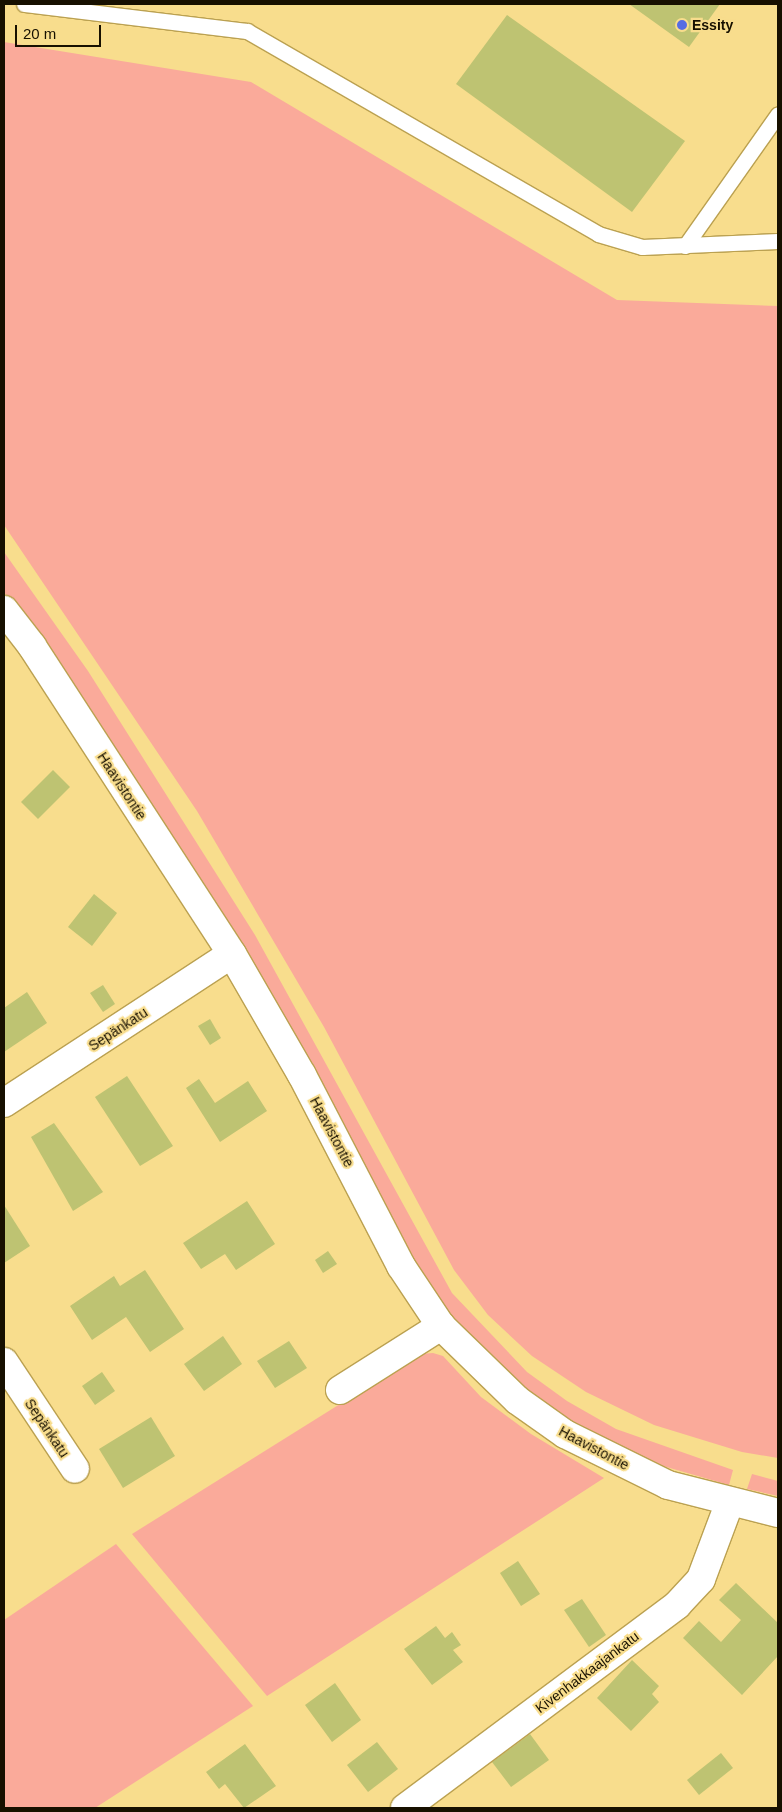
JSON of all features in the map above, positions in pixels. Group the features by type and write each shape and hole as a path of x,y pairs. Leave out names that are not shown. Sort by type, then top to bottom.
{"street":[{"name":"Haavistontie","path":"4,610 32,646 232,954 302,1076 402,1266 441,1326 517,1400 565,1434 668,1485 729,1504 778,1514"},
{"name":"Sepänkatu","path":"4,1104 232,954"},
{"path":"340,1390 441,1326"},
{"name":"Sepänkatu","path":"4,1362 74,1469"},
{"name":"Kivenhakkaajankatu","path":"405,1808 677,1605 701,1579 729,1504"}],"lane":[{"path":"24,4 247,31 598,234 642,247 778,241"},
{"path":"685,246 778,114"}],"shaded area":[{"path":"4,42 251,82 617,300 778,306 778,1458 742,1452 654,1425 586,1392 532,1356 488,1315 454,1270 324,1027 197,811 4,525"},
{"path":"4,552 88,671 255,935 452,1293 527,1372 567,1401 616,1429 733,1470 729,1485 663,1466 568,1420 523,1389 450,1318 410,1260 39,639 4,592"},
{"path":"433,1353 443,1356 481,1397 531,1434 604,1478 267,1696 132,1534 420,1354"},
{"path":"752,1474 778,1481 778,1496 747,1489"},
{"path":"116,1544 253,1706 95,1808 4,1808 4,1620"}],"building":[{"name":"Essity","path":"629,4 720,4 689,47"},
{"path":"507,15 685,141 632,212 456,84"},
{"path":"53,770 70,787 38,819 21,802"},
{"path":"94,894 117,913 92,946 68,927"},
{"path":"103,985 115,1004 103,1012 90,993"},
{"path":"27,992 47,1023 4,1052 4,1008"},
{"path":"210,1019 221,1038 210,1045 198,1026"},
{"path":"127,1076 173,1146 140,1166 95,1097"},
{"path":"199,1079 215,1103 248,1081 267,1111 220,1142 186,1088"},
{"path":"54,1123 103,1192 73,1211 31,1137"},
{"path":"247,1201 275,1244 236,1270 225,1254 201,1269 183,1243"},
{"path":"4,1205 30,1246 4,1263"},
{"path":"328,1251 337,1264 323,1273 315,1260"},
{"path":"145,1270 184,1329 150,1352 126,1317 92,1340 70,1306 114,1276 120,1286"},
{"path":"223,1336 242,1364 204,1391 184,1364"},
{"path":"289,1341 307,1368 275,1388 257,1361"},
{"path":"102,1372 115,1391 95,1405 82,1386"},
{"path":"151,1417 175,1456 123,1488 99,1449"},
{"path":"518,1561 540,1594 521,1606 500,1573"},
{"path":"736,1583 778,1623 778,1656 742,1695 683,1638 699,1621 721,1642 741,1620 719,1600"},
{"path":"582,1599 606,1635 589,1647 564,1610"},
{"path":"436,1626 445,1638 452,1632 461,1645 453,1650 463,1662 432,1685 404,1649"},
{"path":"632,1660 659,1686 652,1694 659,1702 631,1731 597,1698"},
{"path":"335,1683 361,1720 332,1742 305,1705"},
{"path":"530,1734 549,1760 511,1787 492,1762"},
{"path":"377,1742 398,1769 368,1792 347,1765"},
{"path":"245,1744 276,1786 244,1808 225,1784 219,1789 206,1772"},
{"path":"721,1753 733,1768 699,1795 687,1780"}],"place":[{"name":"Essity","path":"682,25"}]}
